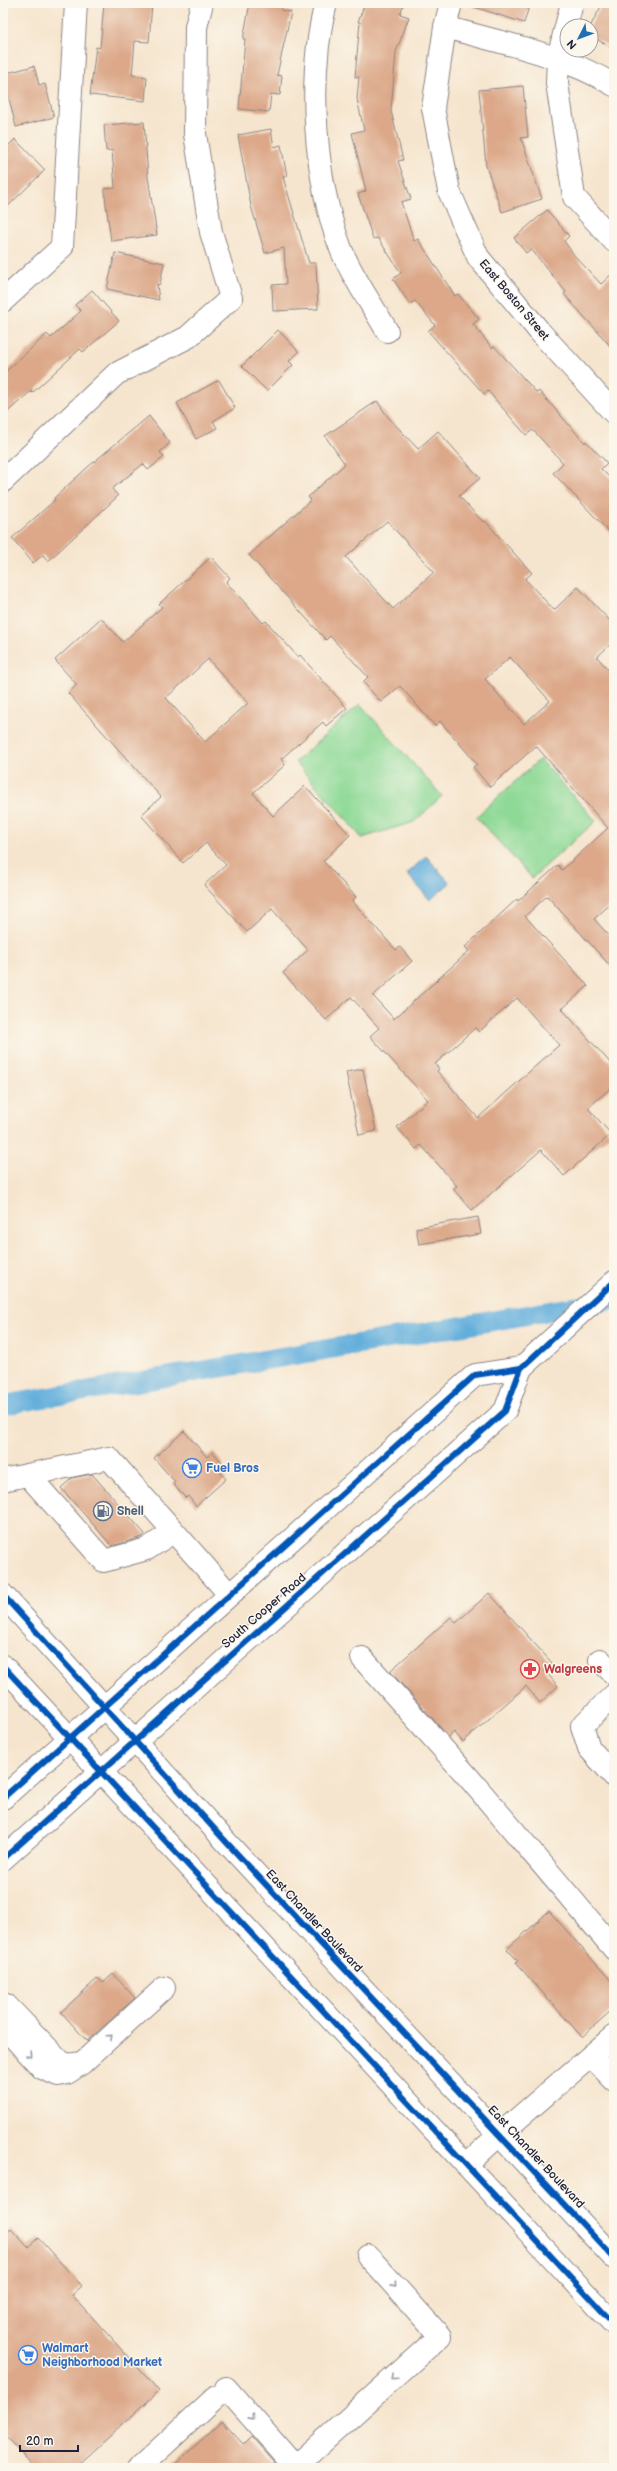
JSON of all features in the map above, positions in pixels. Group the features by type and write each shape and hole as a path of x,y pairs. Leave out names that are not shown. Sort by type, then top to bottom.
{"main road":[{"path":"3,301 11,282 62,247 76,3"},
{"path":"3,480 116,374 188,337 231,298 211,232 195,134 196,27 202,3"},
{"path":"326,3 322,20 315,106 322,183 341,249 387,331"},
{"name":"East Boston Street","path":"451,3 445,27 433,108 449,191 478,257 540,332 614,413"},
{"path":"572,3 558,58 557,83 574,197 614,241"},
{"path":"445,27 558,58 589,71 614,85"},
{"name":"South Cooper Road","path":"3,1858 505,1411 521,1368 614,1282"},
{"path":"3,1798 475,1375 521,1368"},
{"path":"3,1480 109,1458 229,1594"},
{"path":"28,1475 104,1561 146,1549 173,1532"},
{"name":"East Chandler Boulevard","path":"3,1594 264,1883 614,2258"},
{"path":"362,1658 469,1778 614,1949"},
{"path":"3,1666 614,2324"},
{"path":"614,1695 582,1726 589,1748 614,1776"},
{"path":"3,2026 50,2073 58,2076 67,2073 82,2063 164,1988"},
{"path":"6,2005 60,2061 68,2065 82,2063"},
{"path":"466,2165 614,2036"},
{"path":"591,2056 614,2080"},
{"path":"139,2468 221,2392 296,2467 440,2336 368,2256"}],"green space":[{"path":"360,704 442,796 414,822 362,838 295,762"},
{"path":"540,759 596,821 532,878 476,817"}],"water":[{"path":"426,856 450,883 430,900 407,874"}],"building":[{"path":"104,3 152,3 149,42 135,41 132,75 147,77 145,101 90,95 96,47 100,48"},
{"path":"250,3 283,3 281,10 291,12 277,75 282,76 280,95 271,94 269,112 239,109 245,39 243,39"},
{"path":"365,3 404,3 400,14 409,17 396,52 391,111 403,160 398,161 411,199 401,202 414,241 418,239 455,296 458,294 479,319 473,324 492,348 494,346 537,393 539,391 585,443 586,441 607,463 601,469 614,482 614,537 553,473 563,463 533,430 526,435 488,391 484,394 428,331 435,325 415,301 410,304 393,279 401,273 378,238 373,239 358,194 366,191 352,133 364,130 357,99 359,77 355,77 360,22 358,22"},
{"path":"471,3 530,3 524,23 471,6"},
{"path":"603,3 614,3 614,49 599,41 599,18 595,18"},
{"path":"34,66 39,85 45,84 54,117 16,127 3,74"},
{"path":"523,86 528,137 521,138 542,199 502,212 486,166 479,90"},
{"path":"144,122 148,177 157,235 111,241 104,189 115,188 112,150 106,151 104,125"},
{"path":"271,129 274,147 281,145 287,176 283,177 309,263 316,263 318,309 273,311 272,285 286,284 284,248 265,253 251,206 238,135"},
{"path":"15,139 45,170 3,211 3,151"},
{"path":"547,210 569,236 564,241 574,255 601,284 614,272 614,350 564,294 566,292 531,249 526,253 514,238"},
{"path":"115,253 164,263 160,284 157,285 159,300 107,289"},
{"path":"92,290 119,321 83,352 80,349 32,393 31,391 3,416 3,374 47,334 51,338 81,311 75,305"},
{"path":"278,330 299,352 289,361 293,365 267,391 242,366"},
{"path":"219,380 235,408 213,421 217,428 196,439 177,403"},
{"path":"377,401 388,417 418,449 438,431 480,478 459,496 483,522 485,521 532,573 525,579 554,610 578,587 614,625 614,641 597,657 614,676 614,901 594,919 614,941 614,970 547,896 525,916 588,986 562,1009 614,1067 614,1085 588,1108 611,1134 564,1176 541,1150 472,1210 453,1189 457,1186 421,1145 416,1149 397,1127 428,1100 370,1036 379,1028 351,997 326,1020 283,973 308,950 272,909 247,932 204,885 226,865 206,843 183,863 141,815 161,797 68,693 77,685 55,660 101,618 123,642 162,607 159,604 211,557 230,578 226,582 263,623 266,621 298,657 300,655 347,708 326,726 323,722 281,759 285,765 253,793 273,816 305,786 350,835 323,861 356,897 352,901 396,950 400,947 412,961 373,996 394,1019 469,951 465,947 517,899 518,901 558,865 562,870 608,828 536,746 490,787 473,767 477,764 440,721 435,726 400,686 381,702 363,682 368,677 330,636 326,640 249,555 311,500 308,497 345,464 325,436","holes":["387,521 434,572 393,609 346,557","510,657 550,701 524,724 485,679","208,659 248,703 205,742 166,698","517,998 559,1045 478,1118 437,1071 439,1069 435,1064 475,1028 479,1032"]},
{"path":"149,416 170,443 160,452 164,457 148,470 143,464 112,489 118,496 48,561 43,555 33,563 12,538 55,500 54,498 89,466"},
{"path":"363,1069 376,1131 359,1135 346,1072"},
{"path":"478,1217 481,1234 419,1244 416,1228"},
{"name":"Fuel Bros","path":"184,1431 207,1457 213,1452 224,1465 218,1470 226,1479 196,1506 188,1496 186,1498 173,1484 175,1482 154,1458"},
{"name":"Shell","path":"92,1474 145,1534 142,1537 112,1546 61,1488 72,1478"},
{"name":"Walgreens","path":"489,1593 552,1663 544,1670 558,1686 540,1703 526,1686 463,1742 454,1732 449,1737 390,1671 451,1617 456,1623"},
{"path":"549,1911 614,1984 614,2008 582,2037 516,1963 518,1961 507,1949"},
{"path":"113,1974 135,1998 87,2041 61,2012 98,1978 103,1983"},
{"path":"11,2229 28,2247 38,2238 82,2286 72,2295 159,2391 75,2468 35,2468 3,2434 3,2236"},
{"path":"222,2421 243,2444 251,2436 274,2462 267,2468 171,2468"}],"waterway":[{"path":"3,1405 614,1300"}],"cycle path":[{"path":"3,1859 505,1411 521,1368 614,1282"},
{"path":"3,1798 475,1375 521,1368"},
{"path":"3,1595 228,1844 614,2258"},
{"path":"3,1666 614,2324"}],"place":[{"name":"Fuel Bros","path":"192,1468"},
{"name":"Shell","path":"103,1511"},
{"name":"Walgreens","path":"530,1669"},
{"name":"Walmart Neighborhood Market","path":"28,2355"}]}
